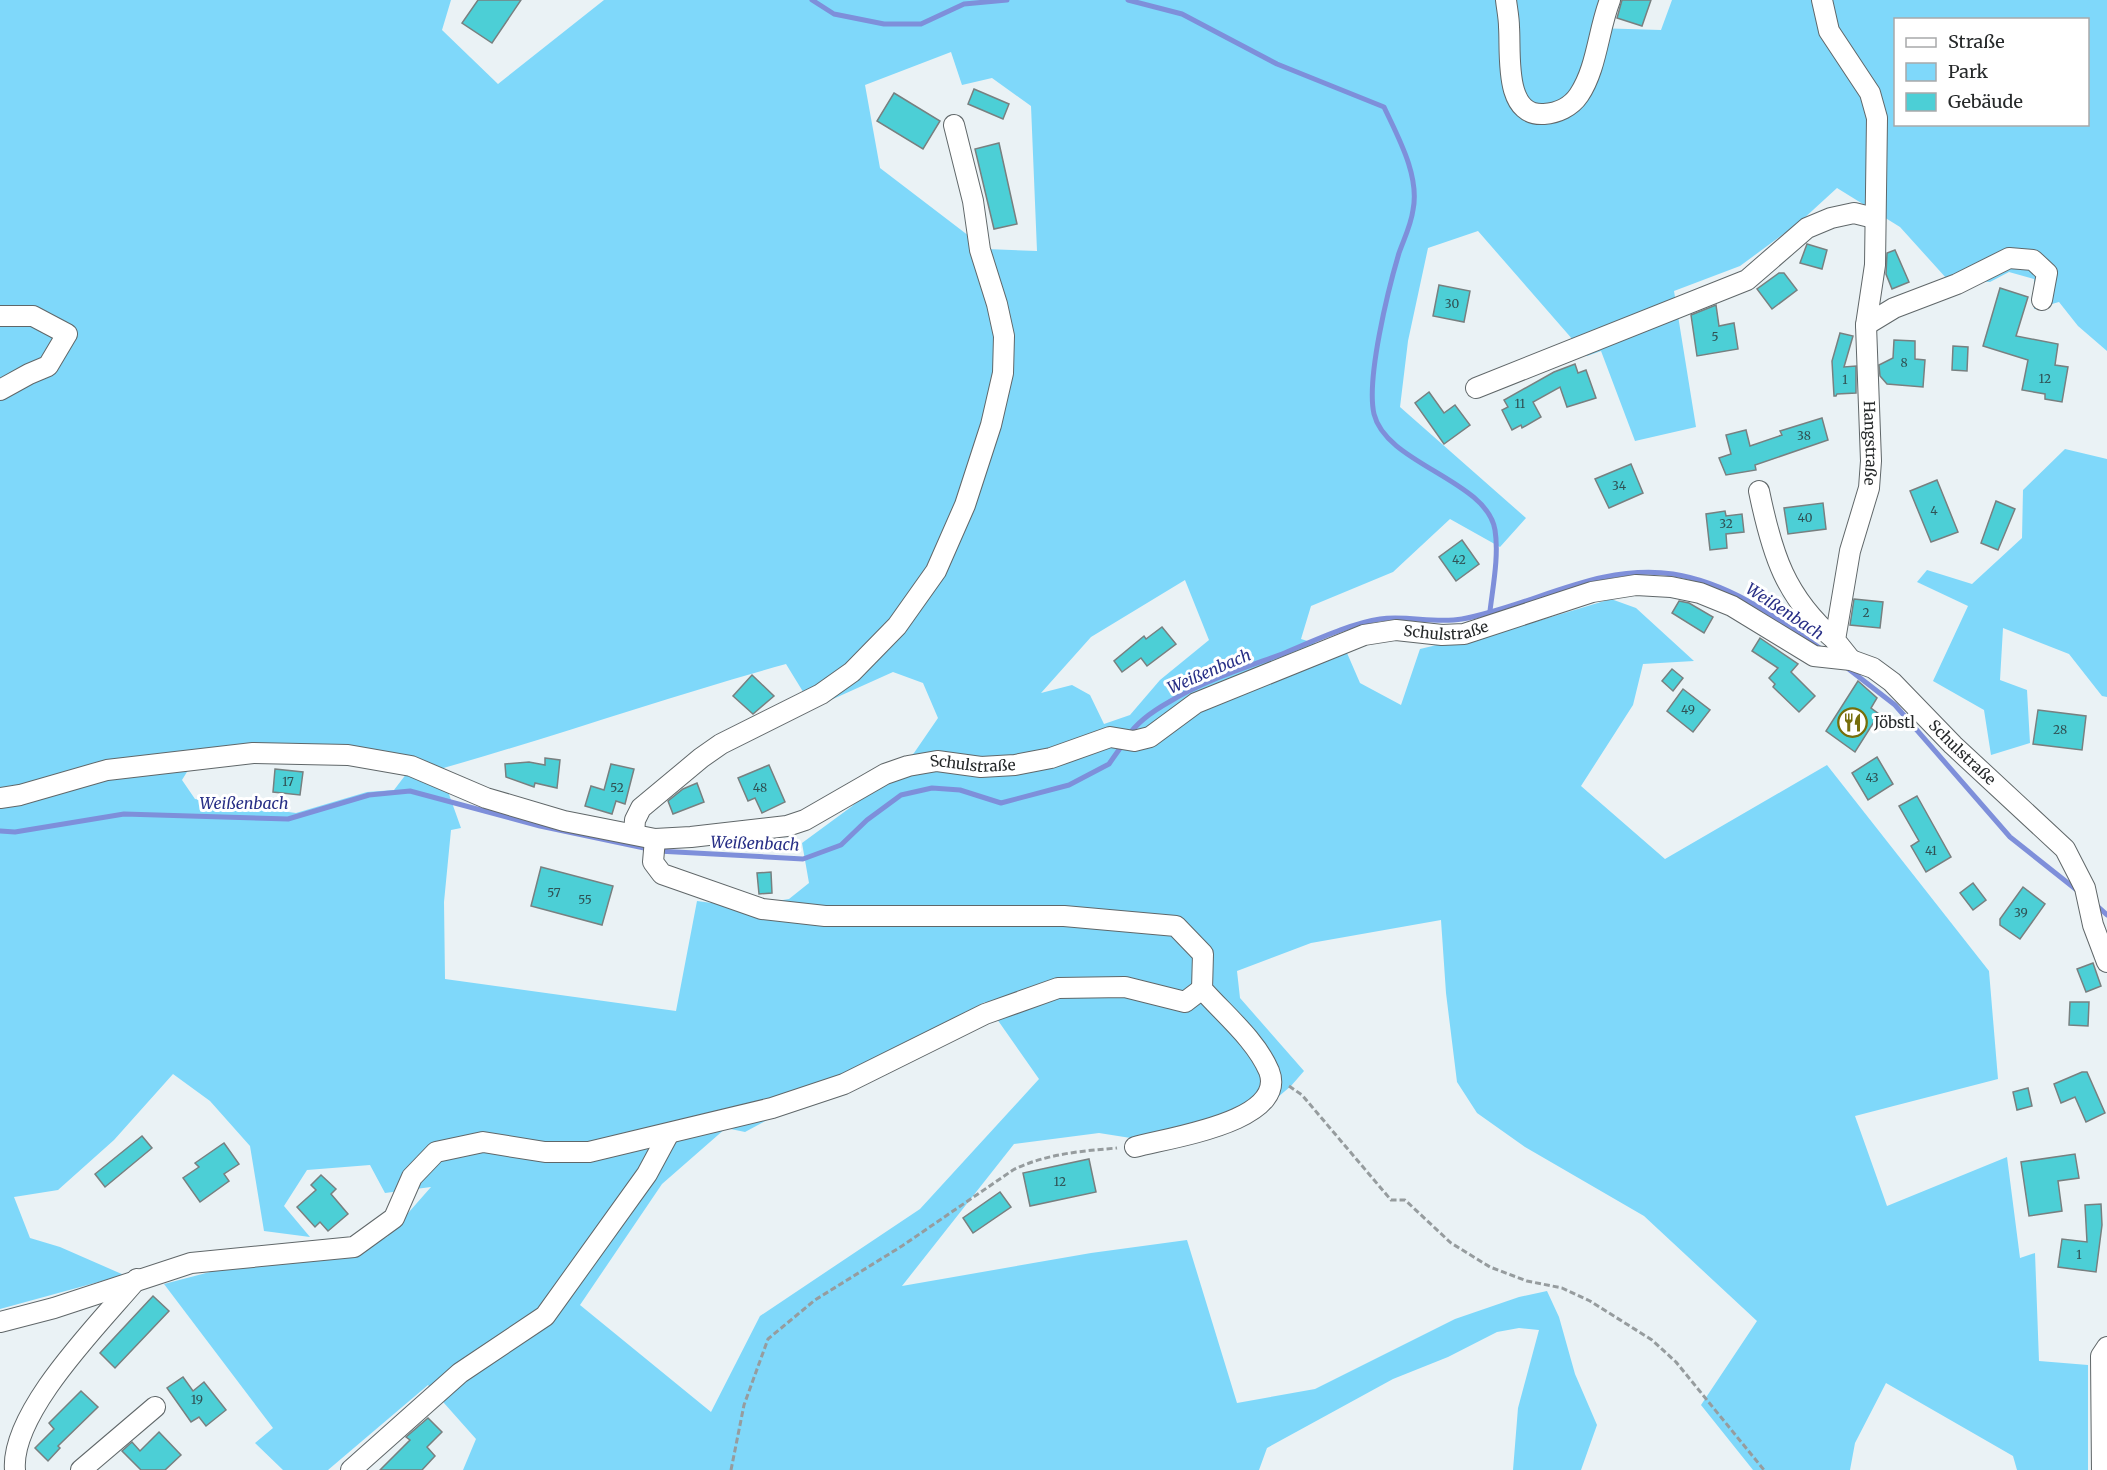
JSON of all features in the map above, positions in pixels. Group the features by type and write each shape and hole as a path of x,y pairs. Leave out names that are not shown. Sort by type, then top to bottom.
{"street":[{"path":"1506,0 1509,70 1514,94 1525,109 1538,115 1564,109 1578,96 1591,71 1602,20 1610,0"},
{"name":"Hangstraße","path":"1822,0 1829,31 1870,93 1876,117 1875,265 1866,326 1870,430 1869,488 1850,551 1839,654"},
{"path":"633,834 635,820 641,808 701,758 721,744 821,694 852,672 897,626 936,571 965,505 991,425 1003,373 1004,336 997,304 980,250 973,201 954,125"},
{"path":"1476,388 1747,279 1807,228 1831,218 1854,213 1874,218"},
{"path":"1866,326 1894,308 1957,284 2009,258 2033,260 2047,273 2042,300"},
{"path":"0,316 33,316 67,333 48,366 0,390"},
{"path":"1759,491 1771,546 1783,576 1839,654"},
{"name":"Schulstraße","path":"654,848 787,826 805,820 885,774 908,766 938,761 981,767 1015,765 1051,758 1110,737 1134,741 1150,737 1196,703 1364,635 1396,630 1442,635 1464,634 1592,592 1636,585 1671,587 1700,593 1732,606 1814,656 1839,654 1873,668 1892,682 1953,745 2065,849 2085,888 2093,925 2107,962"},
{"path":"0,798 21,795 107,770 253,753 348,755 411,766 486,798 564,821 633,834 654,848 662,874 762,909 825,916 1064,916 1176,926 1203,954 1202,989 1258,1052 1270,1074 1269,1092 1253,1113 1239,1120 1135,1147"},
{"path":"0,1322 54,1308 191,1263 354,1247 394,1218 412,1177 436,1152 483,1143 545,1152 589,1152 668,1135 772,1108 844,1084 985,1014 1058,988 1125,987 1185,1002 1202,989"},
{"path":"351,1470 459,1373 545,1316 647,1174 668,1135"},
{"path":"15,1470 19,1436 63,1365 138,1279"},
{"path":"2102,1470 2101,1356 2107,1347"},
{"path":"81,1470 154,1407"}],"path":[{"path":"1270,1074 1302,1095 1391,1200 1405,1200 1451,1244 1490,1267 1527,1281 1562,1288 1590,1301 1652,1340 1676,1362 1764,1470"},
{"path":"731,1470 744,1405 768,1339 815,1300 902,1246 1012,1170 1030,1162 1076,1152 1135,1147"}],"green space":[{"path":"0,0 451,0 442,30 498,84 604,0 1605,0 1595,28 1661,30 1672,0 2107,0 2107,351 2078,326 2059,302 2034,309 2034,279 2009,272 1990,282 1947,279 1900,227 1837,188 1801,221 1740,266 1674,291 1696,427 1635,441 1601,351 1587,356 1478,231 1428,248 1408,341 1400,407 1526,518 1500,547 1450,519 1393,572 1311,606 1301,639 1347,653 1360,683 1401,705 1420,649 1538,621 1611,599 1636,608 1694,661 1643,664 1633,705 1581,786 1665,859 1827,765 1989,971 1998,1079 1855,1116 1887,1206 2007,1157 2020,1258 2035,1253 2039,1361 2088,1365 2088,1470 2017,1470 2013,1456 1886,1383 1855,1443 1850,1470 1753,1470 1701,1405 1757,1321 1644,1216 1525,1147 1477,1113 1457,1082 1446,993 1441,920 1311,943 1237,971 1240,998 1304,1071 1291,1086 1251,1120 1156,1142 1099,1133 1014,1144 902,1286 1091,1253 1187,1240 1237,1403 1315,1389 1455,1319 1519,1297 1547,1291 1559,1317 1575,1374 1597,1425 1581,1470 1513,1470 1518,1408 1539,1330 1519,1328 1497,1332 1448,1357 1393,1379 1267,1448 1259,1470 463,1470 476,1439 428,1385 328,1470 283,1470 255,1443 273,1428 164,1284 229,1267 334,1256 387,1237 431,1187 385,1193 370,1165 307,1170 284,1206 310,1237 264,1231 250,1146 210,1101 173,1074 114,1140 58,1190 14,1197 30,1238 60,1247 124,1275 0,1309","holes":["951,52 962,85 992,78 1031,106 1037,251 986,249 880,168 865,85","1185,580 1209,640 1160,680 1130,715 1104,724 1090,695 1072,685 1041,693 1091,637","786,664 813,708 893,672 923,683 938,718 914,753 851,807 802,843 809,883 789,899 742,907 697,901 676,1011 445,979 444,902 451,830 461,828 440,769","291,759 407,772 407,773 394,790 367,792 296,813 195,799 182,780 190,767","985,1002 1039,1079 920,1209 760,1316 711,1412 580,1305 662,1184 726,1128 745,1132"]},
{"path":"2065,449 2107,459 2107,697 2102,696 2069,654 2003,628 2000,680 2027,690 2030,743 1991,755 1984,710 1933,681 1968,606 1917,582 1927,570 1972,584 2022,538 2023,490"}],"building":[{"path":"478,0 521,0 492,43 462,23"},
{"path":"1622,0 1651,0 1642,26 1617,18"},
{"path":"974,89 1009,104 1003,119 968,104"},
{"path":"894,93 940,121 923,149 877,121"},
{"path":"999,143 1017,224 994,229 975,149"},
{"path":"1807,244 1827,250 1822,269 1800,263"},
{"path":"1895,250 1909,282 1892,289 1886,274 1887,253"},
{"path":"1779,273 1784,273 1797,290 1772,309 1757,289"},
{"path":"1439,285 1470,291 1464,322 1433,316"},
{"path":"2000,288 2028,297 2016,336 2058,344 2055,365 2068,367 2062,402 2045,399 2045,394 2022,390 2028,360 1983,346"},
{"path":"1716,305 1719,326 1734,323 1738,349 1697,356 1691,315"},
{"path":"1840,333 1853,336 1844,367 1856,366 1856,393 1834,396 1832,361"},
{"path":"1894,340 1915,341 1915,359 1925,360 1923,387 1887,384 1880,376 1879,365 1893,358"},
{"path":"1953,346 1968,347 1967,371 1952,370"},
{"path":"1575,364 1578,373 1586,370 1596,398 1567,407 1560,387 1533,402 1541,417 1522,428 1521,425 1512,430 1502,410 1508,407 1504,400 1554,372"},
{"path":"1429,392 1444,413 1455,405 1470,425 1444,444 1415,403"},
{"path":"1822,418 1828,440 1755,465 1756,470 1726,475 1719,458 1731,454 1726,435 1746,430 1750,446 1782,435 1780,431"},
{"path":"1631,464 1643,493 1609,508 1595,479"},
{"path":"1937,480 1958,532 1931,542 1910,491"},
{"path":"1996,501 2015,509 1998,550 1981,543"},
{"path":"1823,503 1826,529 1788,534 1784,508"},
{"path":"1725,511 1726,516 1742,514 1744,532 1726,534 1727,548 1710,550 1706,514"},
{"path":"1462,540 1479,564 1456,581 1439,557"},
{"path":"1854,599 1883,602 1880,628 1850,625"},
{"path":"1679,601 1689,603 1713,617 1704,633 1672,613"},
{"path":"1162,627 1176,644 1147,666 1141,658 1122,672 1114,661 1144,636 1146,639"},
{"path":"1760,638 1798,664 1791,672 1815,696 1799,712 1773,687 1775,684 1769,678 1778,668 1752,651"},
{"path":"1672,669 1683,678 1673,691 1662,681"},
{"path":"752,675 774,696 753,714 733,696"},
{"name":"Jöbstl","path":"1858,681 1877,698 1871,708 1879,714 1855,752 1826,731"},
{"path":"1683,689 1710,710 1693,732 1667,711"},
{"path":"2038,710 2086,716 2082,750 2033,744"},
{"path":"1877,757 1893,784 1868,800 1852,773"},
{"path":"545,758 560,760 557,788 535,783 534,787 506,777 505,764 529,762 545,765"},
{"path":"611,764 634,769 625,804 616,801 612,814 585,806 591,786 604,790"},
{"path":"769,765 785,802 762,813 755,798 748,801 738,778"},
{"path":"275,769 303,772 300,795 273,792"},
{"path":"697,783 704,802 673,814 668,801 683,789"},
{"path":"1917,796 1951,857 1926,872 1911,846 1919,841 1899,806"},
{"path":"541,867 613,886 602,925 531,906"},
{"path":"771,872 772,893 759,894 757,873"},
{"path":"1973,883 1986,900 1973,910 1960,893"},
{"path":"2023,887 2045,904 2020,939 2000,925 2000,919"},
{"path":"2093,963 2101,986 2086,992 2077,969"},
{"path":"2070,1002 2089,1002 2088,1026 2069,1025"},
{"path":"2087,1072 2105,1113 2086,1122 2075,1097 2061,1103 2054,1084"},
{"path":"2028,1088 2032,1106 2017,1110 2013,1092"},
{"path":"142,1136 152,1148 105,1187 95,1174"},
{"path":"224,1143 239,1164 224,1174 229,1181 200,1202 183,1178 199,1167 195,1163"},
{"path":"2075,1154 2079,1178 2058,1181 2062,1211 2029,1216 2021,1162"},
{"path":"1089,1159 1096,1192 1030,1206 1023,1173"},
{"path":"321,1175 336,1189 331,1194 348,1214 328,1231 320,1222 315,1227 297,1207 316,1190 311,1185"},
{"path":"1000,1192 1011,1207 973,1233 963,1218"},
{"path":"2101,1204 2102,1225 2096,1272 2058,1267 2062,1239 2087,1242 2085,1205"},
{"path":"153,1296 169,1311 115,1368 100,1353"},
{"path":"183,1377 193,1391 204,1382 226,1410 206,1426 199,1417 191,1422 167,1388"},
{"path":"81,1391 98,1407 58,1446 60,1448 48,1461 35,1448 54,1429 49,1423"},
{"path":"428,1418 442,1432 427,1447 435,1456 422,1470 380,1470 410,1440 406,1437"},
{"path":"159,1432 181,1455 165,1470 141,1470 122,1451 132,1442 140,1451"}],"waterway":[{"path":"812,0 834,14 884,24 921,24 964,4 1007,0"},
{"path":"1128,0 1182,14 1277,64 1384,107 1411,170 1414,197 1411,221 1394,269 1379,334 1373,379 1374,414 1382,431 1397,446 1474,498 1488,513 1495,530 1496,550 1490,611"},
{"name":"Weißenbach","path":"1128,736 1152,713 1182,694 1224,675 1356,625 1390,618 1442,621 1462,619 1592,580 1618,575 1645,572 1673,574 1714,585 1751,603 1821,649"},
{"name":"Weißenbach","path":"1846,667 1895,705 2010,837 2078,891"},
{"name":"Weißenbach","path":"658,851 803,859 841,845 867,820 901,795 932,788 960,790 1001,803 1069,785 1109,764 1123,744"},
{"name":"Weißenbach","path":"0,831 15,832 124,814 288,819 369,795 410,791 540,826 649,849"},
{"name":"Weißenbach","path":"2095,904 2107,915"}],"place":[{"name":"Jöbstl","path":"1853,723"}]}
